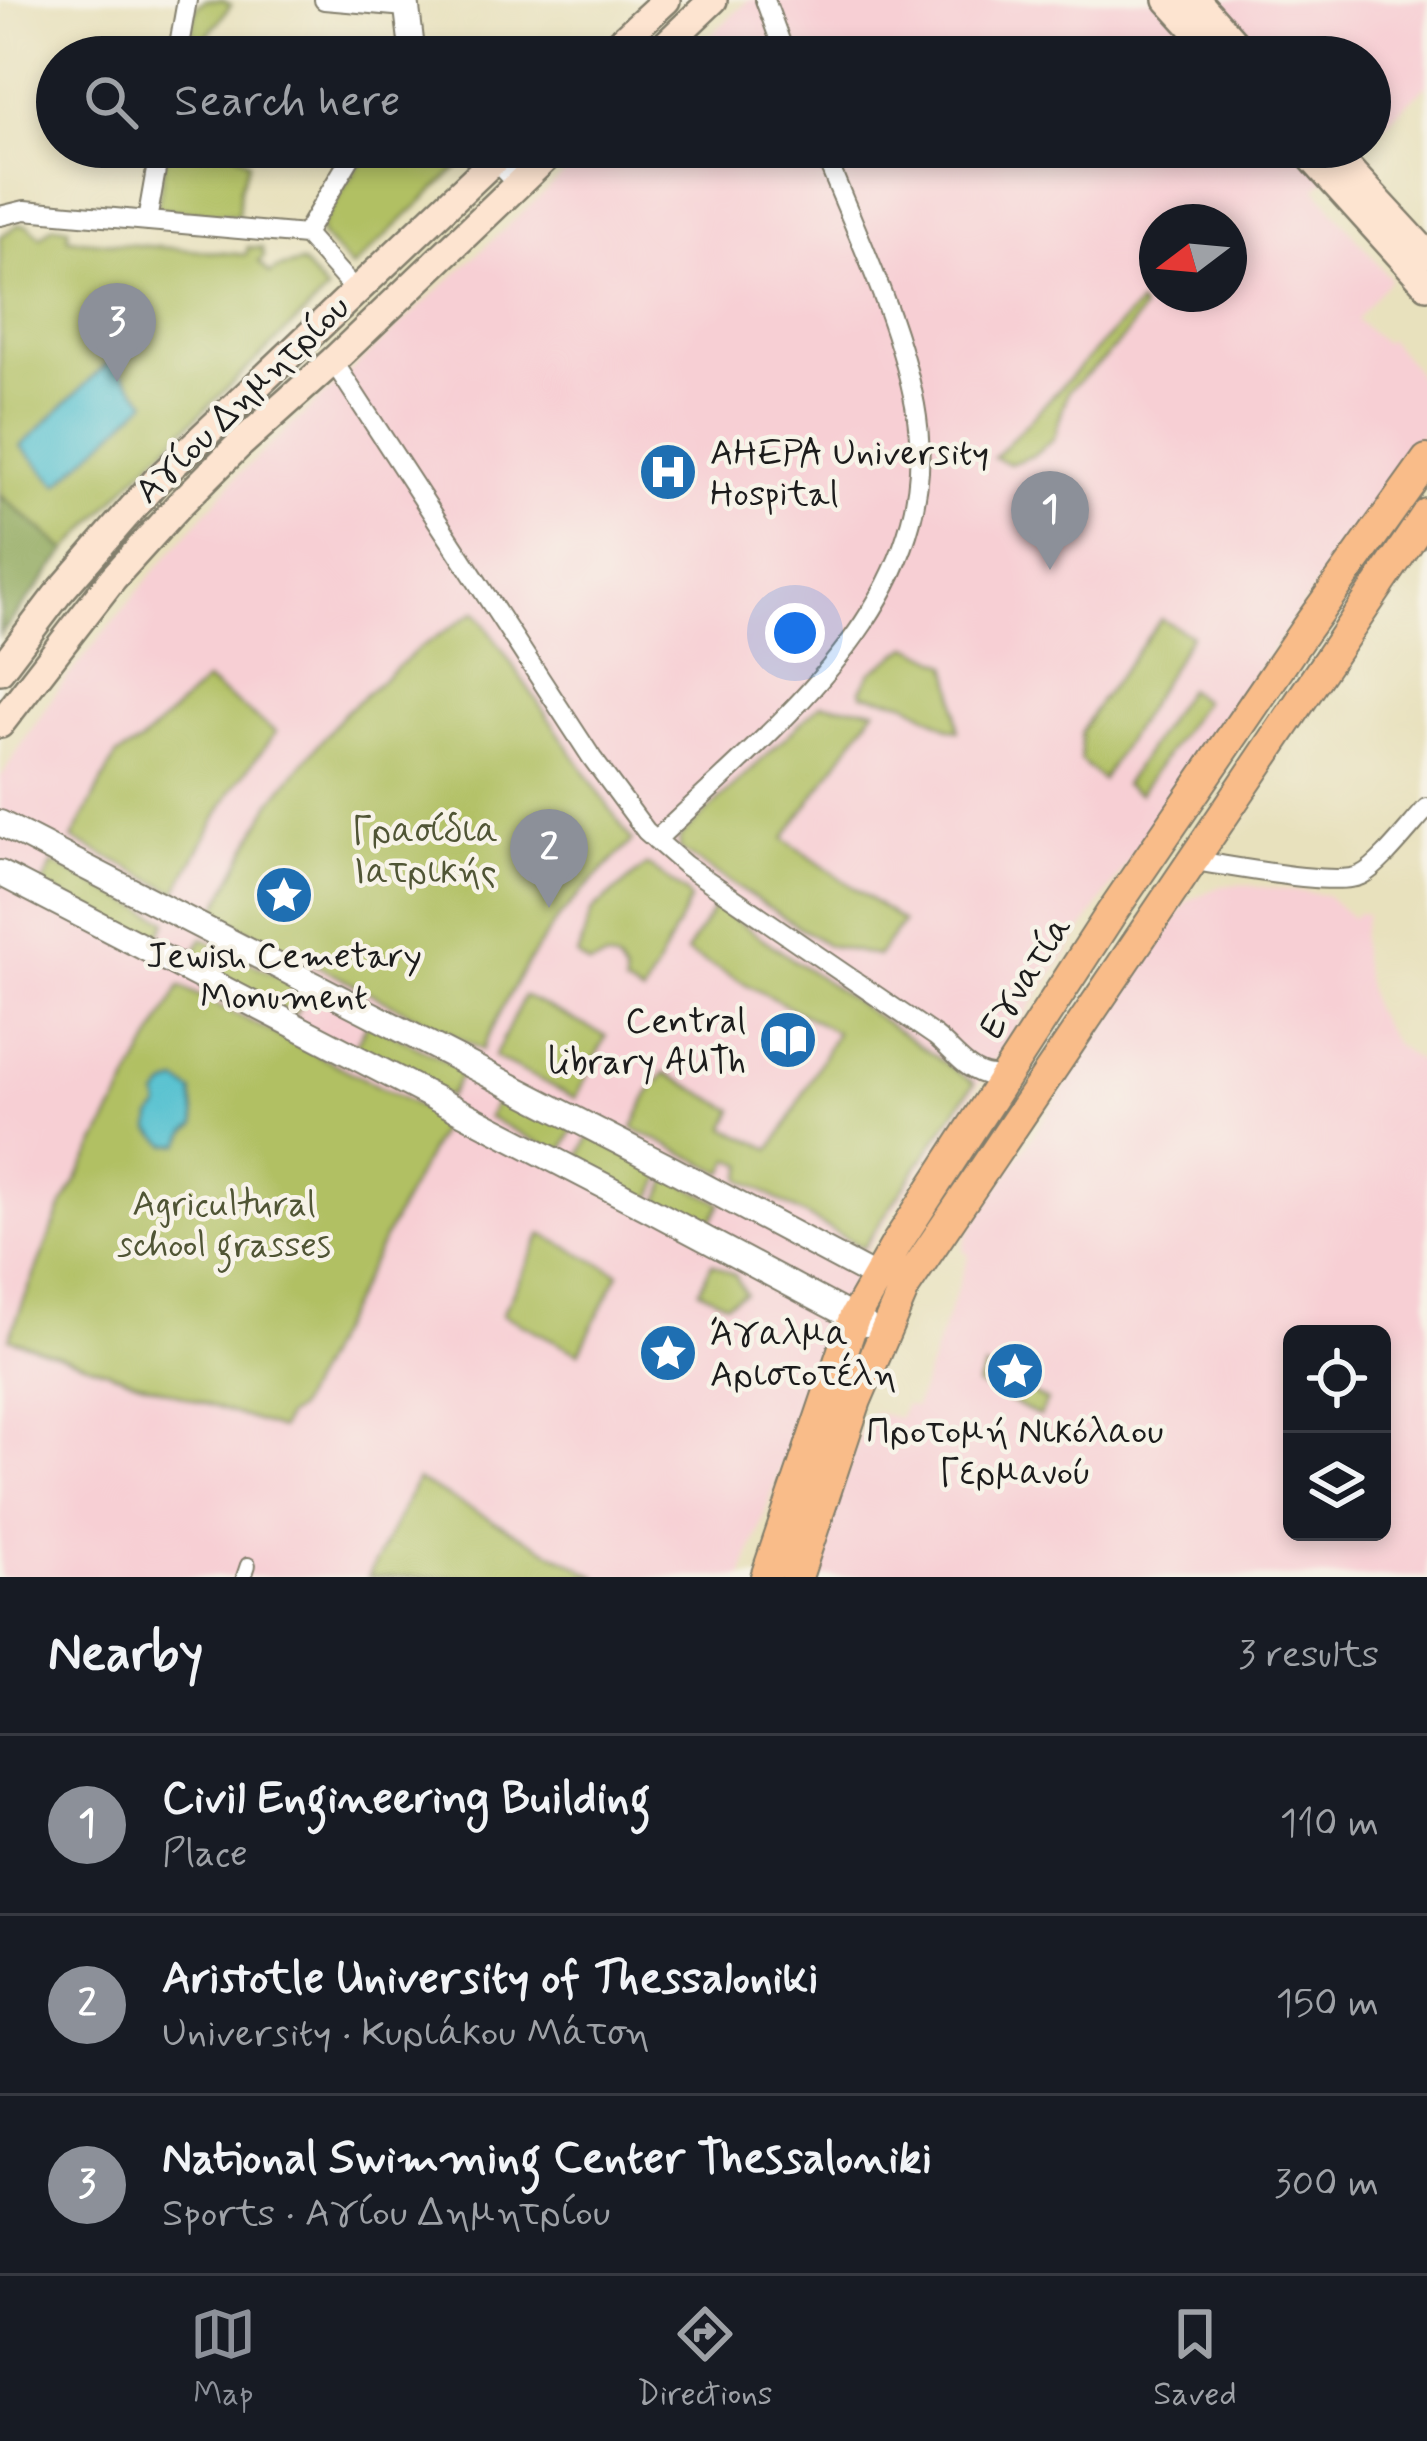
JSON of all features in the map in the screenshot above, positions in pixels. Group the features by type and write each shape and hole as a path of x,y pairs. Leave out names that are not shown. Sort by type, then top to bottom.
{"main road":[{"path":"627,36 666,0"},
{"path":"675,36 713,0"},
{"path":"1168,0 1201,36"},
{"path":"1196,0 1228,36"},
{"name":"Αγίου Δημητρίου","path":"0,670 57,595 156,481 479,168"},
{"name":"Αγίου Δημητρίου","path":"0,724 143,544 238,446 534,168"},
{"path":"1322,168 1427,285"},
{"path":"1347,168 1427,254"},
{"name":"Εγνατία","path":"797,1577 883,1334 891,1282 996,1079 1427,460"},
{"name":"Εγνατία","path":"766,1577 854,1318 891,1282 1194,860 1427,514"}],"street":[{"path":"180,36 187,0"},
{"path":"324,0 406,3 410,36"},
{"path":"765,0 778,36"},
{"path":"147,221 156,168"},
{"path":"305,235 344,168"},
{"path":"509,168 519,182"},
{"path":"656,840 835,664 881,594 909,529 919,455 912,390 874,275 831,168"},
{"path":"0,216 25,210 305,235 355,290"},
{"path":"333,361 592,758 656,840 949,1046 969,1066 996,1079"},
{"path":"1194,860 1355,878 1367,872 1427,808"},
{"path":"0,823 891,1282"},
{"path":"0,873 883,1334"}],"shaded area":[{"path":"748,0 1427,0 1427,85 1391,118 1391,36 710,36"},
{"path":"570,168 1337,168 1316,188 1390,279 1356,320 1384,343 1388,340 1413,366 1427,395 1427,427 863,1256 832,1326 742,1577 0,1577 0,778 58,689 240,473"},
{"path":"1239,884 1326,895 1352,918 1366,914 1361,960 1372,1008 1395,1044 1427,1067 1427,1577 810,1577 864,1423 873,1412 899,1418 904,1405 915,1407 969,1255 963,1250 967,1235 1187,901 1221,886"}],"green space":[{"path":"205,0 231,5 207,36 192,36 196,7"},
{"path":"164,168 247,168 238,216 157,209"},
{"path":"357,168 457,168 352,268 321,235 321,225"},
{"path":"19,224 28,225 41,237 53,226 68,227 68,239 246,255 248,247 262,248 264,257 259,262 270,274 302,263 327,292 140,472 67,551 0,495 0,237"},
{"path":"1139,304 1141,312 1128,332 1068,391 1054,438 1032,456 1010,464 994,458"},
{"path":"0,495 67,551 0,635"},
{"name":"Γρασίδια Ιατρικής","path":"476,611 632,841 547,934 482,1050 214,913 271,802 344,713 418,649"},
{"path":"1161,619 1191,635 1102,780 1081,761 1081,733"},
{"path":"910,646 948,665 958,730 905,702 862,694 871,672"},
{"path":"206,681 276,732 231,791 176,892 72,839 116,756 140,743"},
{"path":"1187,689 1203,701 1139,794 1124,785"},
{"path":"821,704 875,709 784,839 903,922 877,956 827,945 680,850 679,838"},
{"path":"53,863 167,921 156,943 42,885"},
{"path":"647,865 690,900 643,995 625,986 617,962 606,959 590,965 577,956 592,911"},
{"path":"715,906 974,1083 863,1248 741,1179 745,1165 731,1159 724,1173 633,1128 648,1094 665,1073 734,1110 726,1128 771,1149 836,1032 686,952"},
{"path":"202,938 308,991 295,1015 190,962"},
{"name":"Agricultural school grasses","path":"180,986 440,1117 442,1126 296,1410 280,1429 9,1338 60,1211"},
{"path":"524,996 606,1036 576,1098 494,1057"},
{"path":"368,1021 463,1070 449,1097 354,1048"},
{"path":"502,1090 574,1128 561,1154 488,1117"},
{"path":"590,1136 664,1174 650,1201 576,1163"},
{"path":"670,1177 721,1203 707,1230 657,1204"},
{"path":"542,1234 619,1273 579,1353 502,1314"},
{"path":"712,1263 735,1275 745,1293 726,1303 699,1290"},
{"path":"985,1368 998,1375 995,1381 1047,1401 1039,1416 977,1385"},
{"path":"417,1480 598,1577 368,1577"}],"water":[{"path":"110,361 147,401 58,485 21,446"},
{"path":"179,1082 193,1092 196,1125 181,1144 168,1145 151,1130 152,1117 160,1107 158,1097"}],"place":[{"name":"National Swimming Center Thessaloniki","path":"117,382"},
{"name":"AHEPA University Hospital","path":"668,472"},
{"name":"Civil Engineering Building","path":"1050,570"},
{"name":"Jewish Cemetary Monument","path":"284,895"},
{"name":"Aristotle University of Thessaloniki","path":"549,908"},
{"name":"Central library AUTh","path":"788,1040"},
{"name":"Άγαλμα Αριστοτέλη","path":"668,1353"},
{"name":"Προτομή Νικόλαου Γερμανού","path":"1015,1371"}]}
